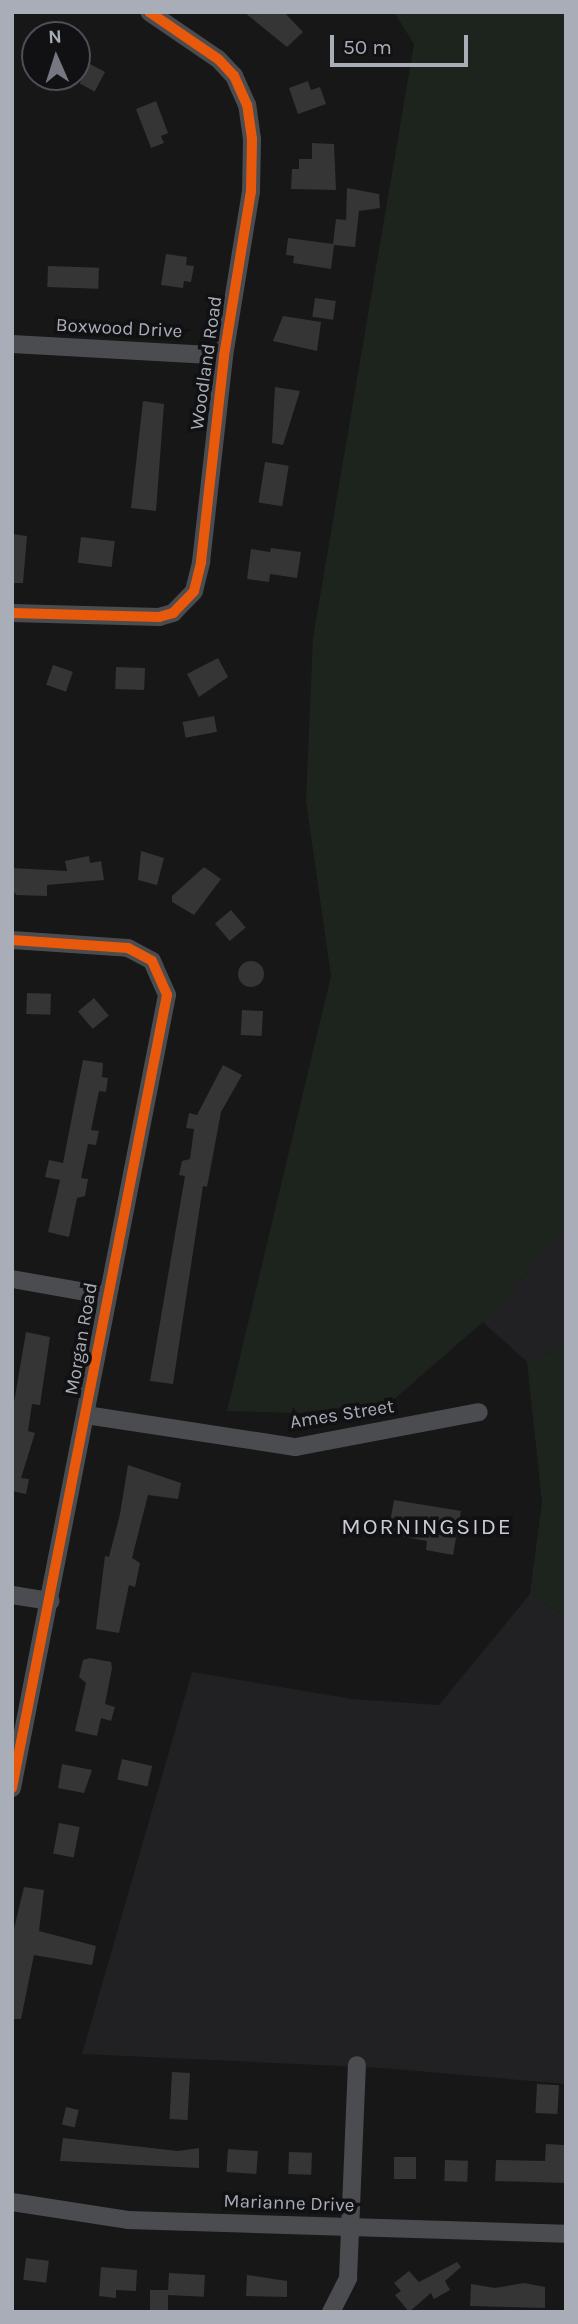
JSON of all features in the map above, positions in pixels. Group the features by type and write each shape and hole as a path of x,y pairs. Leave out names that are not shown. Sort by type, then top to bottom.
{"street":[{"name":"Woodland Road","path":"12,612 159,617 173,613 194,591 224,356 251,192 247,105 242,87 218,59 149,12"},
{"name":"Boxwood Drive","path":"12,344 224,356"},
{"name":"Morgan Road","path":"12,940 92,943 128,948 152,961 167,995 107,1296 51,1601 12,1788"},
{"path":"12,1279 107,1296"},
{"name":"Ames Street","path":"86,1415 296,1447 479,1412"},
{"path":"12,1595 51,1601"},
{"path":"331,2312 348,2278 357,2065"},
{"name":"Marianne Drive","path":"12,2202 128,2220 566,2234"}],"shaded area":[{"path":"394,12 566,12 566,1229 483,1322 392,1401 297,1413 227,1411 331,976 306,801 313,638 414,44"},
{"path":"566,1229 566,1346 527,1362 483,1322"},
{"path":"566,1346 566,1617 530,1594 542,1502 527,1362"},
{"path":"530,1594 566,1617 566,2084 383,2068 82,2054 192,1672 352,1699 439,1705"}],"building":[{"path":"244,12 284,12 303,32 287,47"},
{"path":"91,65 105,72 95,91 91,89"},
{"path":"308,81 311,90 320,87 326,104 298,114 289,88"},
{"path":"156,101 168,133 161,136 164,143 151,148 136,109"},
{"path":"312,143 334,144 336,190 291,189 292,169 299,169 299,159 312,159"},
{"path":"347,188 379,194 380,208 359,211 355,247 334,245 331,269 293,263 294,256 286,255 288,238 333,244 336,219 346,220"},
{"path":"166,254 187,257 186,265 194,266 191,282 184,281 183,288 161,285"},
{"path":"48,266 99,268 98,289 47,287"},
{"path":"315,298 336,301 333,320 312,317"},
{"path":"283,316 321,322 317,351 273,341"},
{"path":"275,387 300,391 283,445 272,443"},
{"path":"143,401 164,404 156,511 131,508"},
{"path":"265,462 289,466 282,506 259,502"},
{"path":"12,534 27,536 23,583 12,583"},
{"path":"81,537 115,541 112,567 78,563"},
{"path":"271,548 301,552 297,578 270,574 269,582 247,579 251,549 270,552"},
{"path":"218,658 228,677 199,697 187,674"},
{"path":"53,665 73,672 66,692 46,685"},
{"path":"116,667 145,668 144,690 115,689"},
{"path":"214,716 217,732 186,738 183,722"},
{"path":"141,851 164,858 157,885 138,880"},
{"path":"89,856 90,863 101,861 104,880 47,885 47,896 16,895 12,889 12,868 67,871 65,861"},
{"path":"204,867 221,879 194,915 172,902 172,896"},
{"path":"231,910 246,928 230,941 215,923"},
{"path":"251,961 260,965 264,974 260,983 251,987 242,983 238,974 242,965"},
{"path":"27,993 51,994 50,1015 26,1014"},
{"path":"94,998 109,1016 93,1029 78,1011"},
{"path":"242,1010 263,1011 262,1036 241,1035"},
{"path":"83,1060 103,1063 102,1077 108,1078 106,1092 99,1091 91,1130 99,1131 96,1145 88,1144 81,1178 88,1179 85,1196 77,1198 69,1237 48,1232 60,1180 45,1177 49,1160 63,1163"},
{"path":"223,1065 242,1075 221,1112 207,1187 203,1186 173,1384 150,1381 185,1176 179,1175 182,1161 190,1159 194,1129 186,1128 189,1113 197,1115"},
{"path":"26,1332 50,1337 40,1405 32,1404 28,1431 35,1433 21,1478 29,1479 26,1494 12,1491 12,1414"},
{"path":"128,1465 181,1483 178,1499 148,1495 132,1558 140,1563 135,1587 129,1585 119,1633 96,1629 105,1556 109,1557 120,1514"},
{"path":"394,1500 461,1511 453,1555 426,1550 427,1541 388,1534"},
{"path":"90,1658 111,1662 112,1668 105,1704 115,1707 111,1721 101,1718 97,1736 75,1731 86,1683 79,1677 83,1660"},
{"path":"122,1759 152,1766 147,1786 117,1779"},
{"path":"62,1764 92,1770 84,1793 58,1788"},
{"path":"59,1823 80,1827 74,1857 53,1853"},
{"path":"24,1887 44,1890 39,1931 96,1946 92,1965 34,1955 21,2019 12,2019 12,1937"},
{"path":"172,2072 190,2073 188,2120 170,2119"},
{"path":"537,2084 559,2085 557,2114 535,2113"},
{"path":"66,2107 79,2110 75,2127 62,2125"},
{"path":"63,2138 178,2151 199,2148 199,2168 60,2161"},
{"path":"546,2144 564,2145 566,2183 495,2181 496,2160 545,2161"},
{"path":"228,2149 258,2151 256,2174 226,2172"},
{"path":"289,2152 312,2153 311,2175 288,2174"},
{"path":"394,2157 416,2157 416,2179 394,2179"},
{"path":"445,2160 468,2161 467,2182 444,2181"},
{"path":"26,2258 49,2261 46,2283 23,2280"},
{"path":"457,2262 461,2267 445,2281 450,2290 434,2299 431,2293 409,2312 395,2295 401,2291 394,2283 409,2271 419,2282"},
{"path":"101,2267 137,2270 136,2291 116,2290 116,2298 99,2296"},
{"path":"169,2273 205,2275 204,2297 168,2295"},
{"path":"247,2275 287,2281 287,2297 246,2296"},
{"path":"524,2283 545,2287 545,2308 470,2306 471,2284 495,2288"},
{"path":"150,2290 168,2290 168,2310 150,2310"}],"cycle path":[{"path":"12,613 159,617 173,613 194,591 201,562 224,356 251,192 252,139 247,105 234,76 218,59 149,12"},
{"path":"12,940 128,948 152,961 167,995 12,1788"}],"district":[{"name":"MORNINGSIDE","path":"427,1527"}]}
